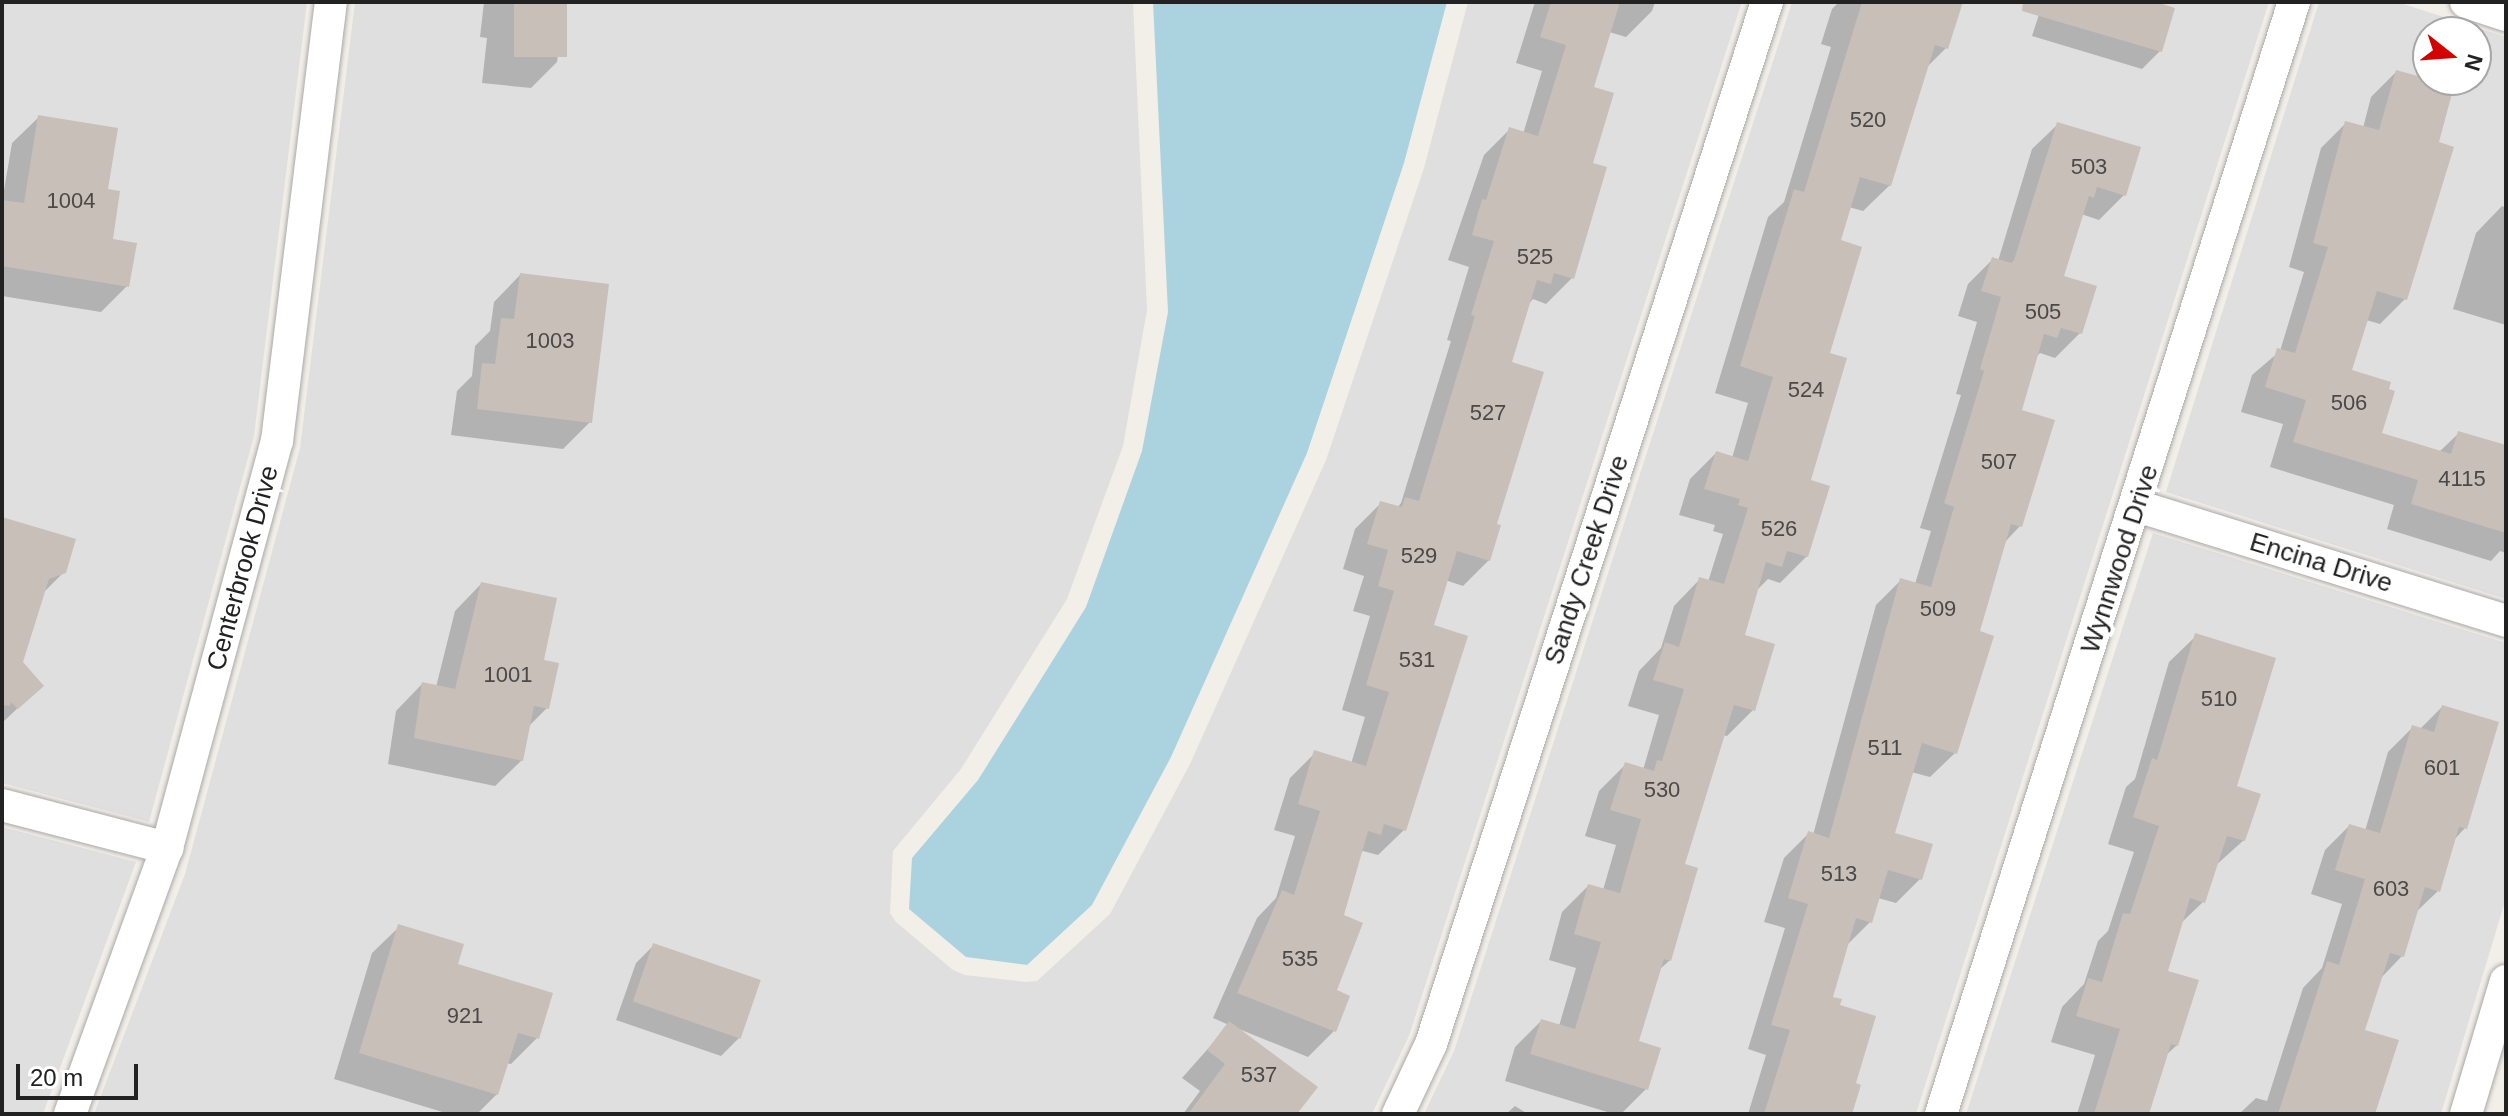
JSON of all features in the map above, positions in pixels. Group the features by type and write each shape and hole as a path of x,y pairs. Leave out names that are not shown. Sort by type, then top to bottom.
{"street":[{"name":"Centerbrook Drive","path":"70,1114 167,848 277,441 331,2"},
{"name":"Sandy Creek Drive","path":"1398,1114 1431,1044 1767,2"},
{"name":"Wynnwood Drive","path":"1941,1114 2137,506 2294,2"},
{"path":"2466,2 2506,15"},
{"name":"Encina Drive","path":"2137,506 2506,621"},
{"path":"2,805 167,848"},
{"path":"2466,1114 2506,981"}],"shaded area":[{"path":"2,2 307,2 254,436 149,822 2,783"},
{"path":"355,2 1133,2 1147,310 1123,446 1067,599 961,769 893,851 890,913 896,922 953,970 965,975 1026,982 1037,981 1110,914 1190,764 1326,460 1424,168 1468,2 1742,2 1409,1036 1372,1114 94,1114 185,874 300,448"},
{"path":"1792,2 2269,2 1916,1114 1424,1114 1454,1051"},
{"path":"2319,2 2397,2 2441,16 2412,16 2412,96 2492,96 2492,33 2506,37 2506,599 2166,492"},
{"path":"2153,533 2506,643 2506,898 2441,1114 1966,1114"},
{"path":"2,827 136,862 43,1114 2,1114"}],"water":[{"path":"1153,2 1447,2 1404,163 1307,453 1171,757 1092,905 1027,965 966,957 909,909 912,858 978,780 1086,607 1142,451 1168,312"}],"building":[{"path":"514,2 567,2 567,57 514,57"},
{"path":"1551,2 1620,2 1594,87 1614,93 1593,163 1607,167 1574,279 1554,273 1551,284 1537,280 1512,362 1544,372 1497,524 1501,525 1490,561 1457,551 1434,625 1468,636 1406,831 1384,824 1381,835 1368,831 1344,915 1363,923 1337,990 1350,996 1336,1032 1237,993 1282,890 1294,895 1320,811 1298,804 1314,750 1366,766 1389,692 1366,685 1394,591 1378,586 1388,550 1367,544 1380,501 1402,507 1405,497 1419,501 1475,316 1471,315 1494,241 1472,235 1482,199 1486,200 1509,127 1538,136 1566,45 1540,37"},
{"path":"1862,2 1963,2 1948,49 1935,45 1891,186 1860,177 1841,240 1862,247 1830,353 1847,358 1811,480 1830,486 1808,557 1787,551 1782,567 1766,562 1745,635 1775,644 1755,711 1734,705 1685,864 1698,868 1671,961 1664,959 1639,1041 1661,1048 1648,1090 1530,1054 1541,1019 1575,1029 1601,942 1574,934 1588,884 1620,893 1641,819 1610,810 1625,762 1654,771 1657,760 1662,761 1684,689 1653,680 1665,642 1679,647 1699,577 1724,584 1748,508 1738,505 1740,499 1704,489 1716,451 1748,461 1773,377 1740,366 1794,189 1804,192"},
{"path":"2023,2 2156,2 2175,8 2162,52 2022,11"},
{"path":"2396,70 2412,74 2412,96 2451,96 2439,142 2454,147 2407,300 2377,291 2352,370 2391,382 2389,389 2395,391 2382,433 2451,454 2458,431 2506,445 2506,533 2411,504 2418,480 2293,442 2306,400 2265,387 2277,348 2295,353 2328,247 2313,243 2345,121 2379,130"},
{"path":"38,115 118,128 108,189 120,191 113,239 137,243 129,287 2,266 2,200 24,203"},
{"path":"2057,122 2141,147 2126,196 2097,187 2094,198 2089,196 2064,276 2097,286 2082,334 2061,328 2057,338 2044,334 2022,410 2055,420 2022,527 2011,524 1980,631 1994,636 1957,754 1922,743 1895,833 1933,844 1922,880 1888,870 1872,923 1856,918 1833,997 1842,999 1840,1005 1876,1016 1856,1083 1861,1085 1852,1114 1764,1114 1790,1030 1771,1025 1808,904 1788,898 1808,831 1829,838 1900,578 1931,587 1954,507 1944,503 1984,371 1980,369 2001,297 1981,291 1992,257 2011,263 2014,260"},
{"path":"520,273 609,284 592,423 477,409 482,363 495,364 501,318 514,319"},
{"path":"2,517 76,539 66,573 49,579 23,662 44,686 18,709 11,702 10,706 2,705"},
{"path":"481,582 557,598 544,660 559,663 549,709 534,706 523,761 414,738 422,682 455,689"},
{"path":"2195,633 2276,658 2237,786 2261,794 2245,841 2227,836 2205,903 2190,898 2168,971 2199,980 2178,1046 2171,1044 2149,1114 2094,1114 2120,1029 2076,1016 2088,978 2102,982 2123,913 2130,914 2159,826 2133,817 2152,758 2157,760"},
{"path":"2442,705 2499,722 2467,829 2459,827 2440,892 2425,887 2404,957 2390,953 2365,1030 2399,1040 2375,1114 2278,1114 2327,961 2339,965 2365,879 2335,870 2349,824 2380,833 2412,725 2434,732"},
{"path":"398,924 464,944 458,964 553,993 539,1039 518,1033 498,1095 359,1053"},
{"path":"653,943 761,980 741,1039 633,1002"},
{"path":"1229,1021 1318,1087 1297,1114 1188,1114 1225,1064 1207,1050"}]}
